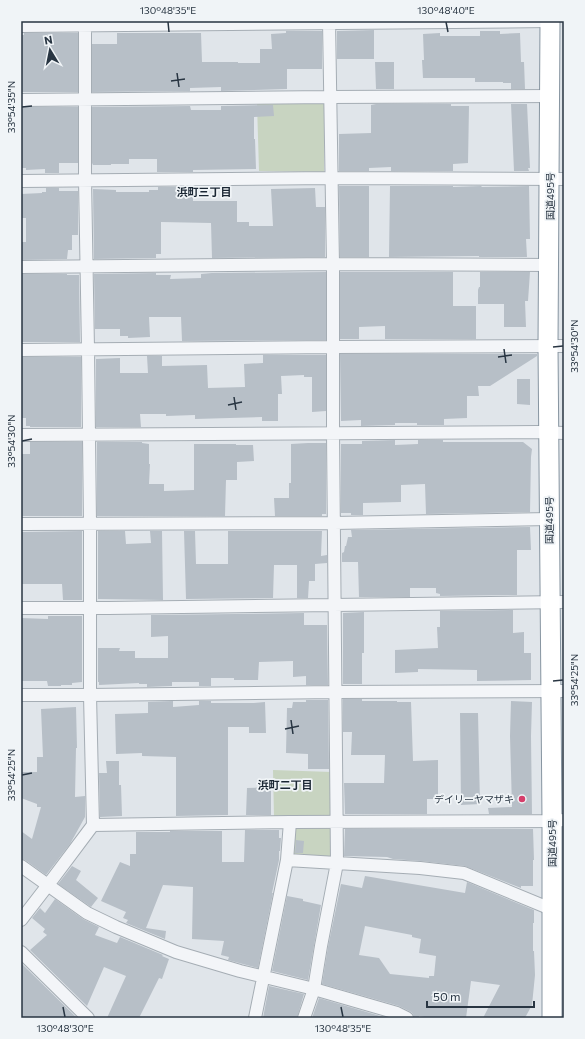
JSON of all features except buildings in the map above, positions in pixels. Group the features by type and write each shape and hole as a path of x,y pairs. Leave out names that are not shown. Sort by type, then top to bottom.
{"highway":[{"name":"国道495号","path":"550,21 550,96 557,179 549,265 556,346 556,432 549,519 557,602 558,691 558,821 552,909 558,959 552,1018"}],"street":[{"path":"21,26 85,23 550,21"},
{"path":"304,1018 314,988 337,864 329,22"},
{"path":"21,920 93,825 90,696 91,608 85,179 85,23"},
{"path":"21,100 550,96"},
{"path":"21,181 85,179 331,178 557,179"},
{"path":"21,267 332,264 549,265"},
{"path":"21,350 556,346"},
{"path":"21,435 556,432"},
{"path":"21,524 549,519"},
{"path":"21,608 557,602"},
{"path":"21,695 90,696 335,692 558,691"},
{"path":"93,825 290,822 558,821"},
{"path":"255,1018 287,860 290,822"},
{"path":"287,860 420,868 464,874 552,909"},
{"path":"21,866 87,913 176,952 240,971 314,988 397,1013 407,1018"},
{"path":"21,952 88,1018"}],"green space":[{"path":"257,104 324,104 324,172 259,171"},
{"path":"273,770 332,772 332,817 274,817"},
{"path":"296,828 332,828 332,858 292,855"}],"place":[{"name":"デイリーヤマザキ","path":"522,799"}],"district":[{"name":"浜町三丁目","path":"204,192"},
{"name":"浜町二丁目","path":"285,785"}]}
